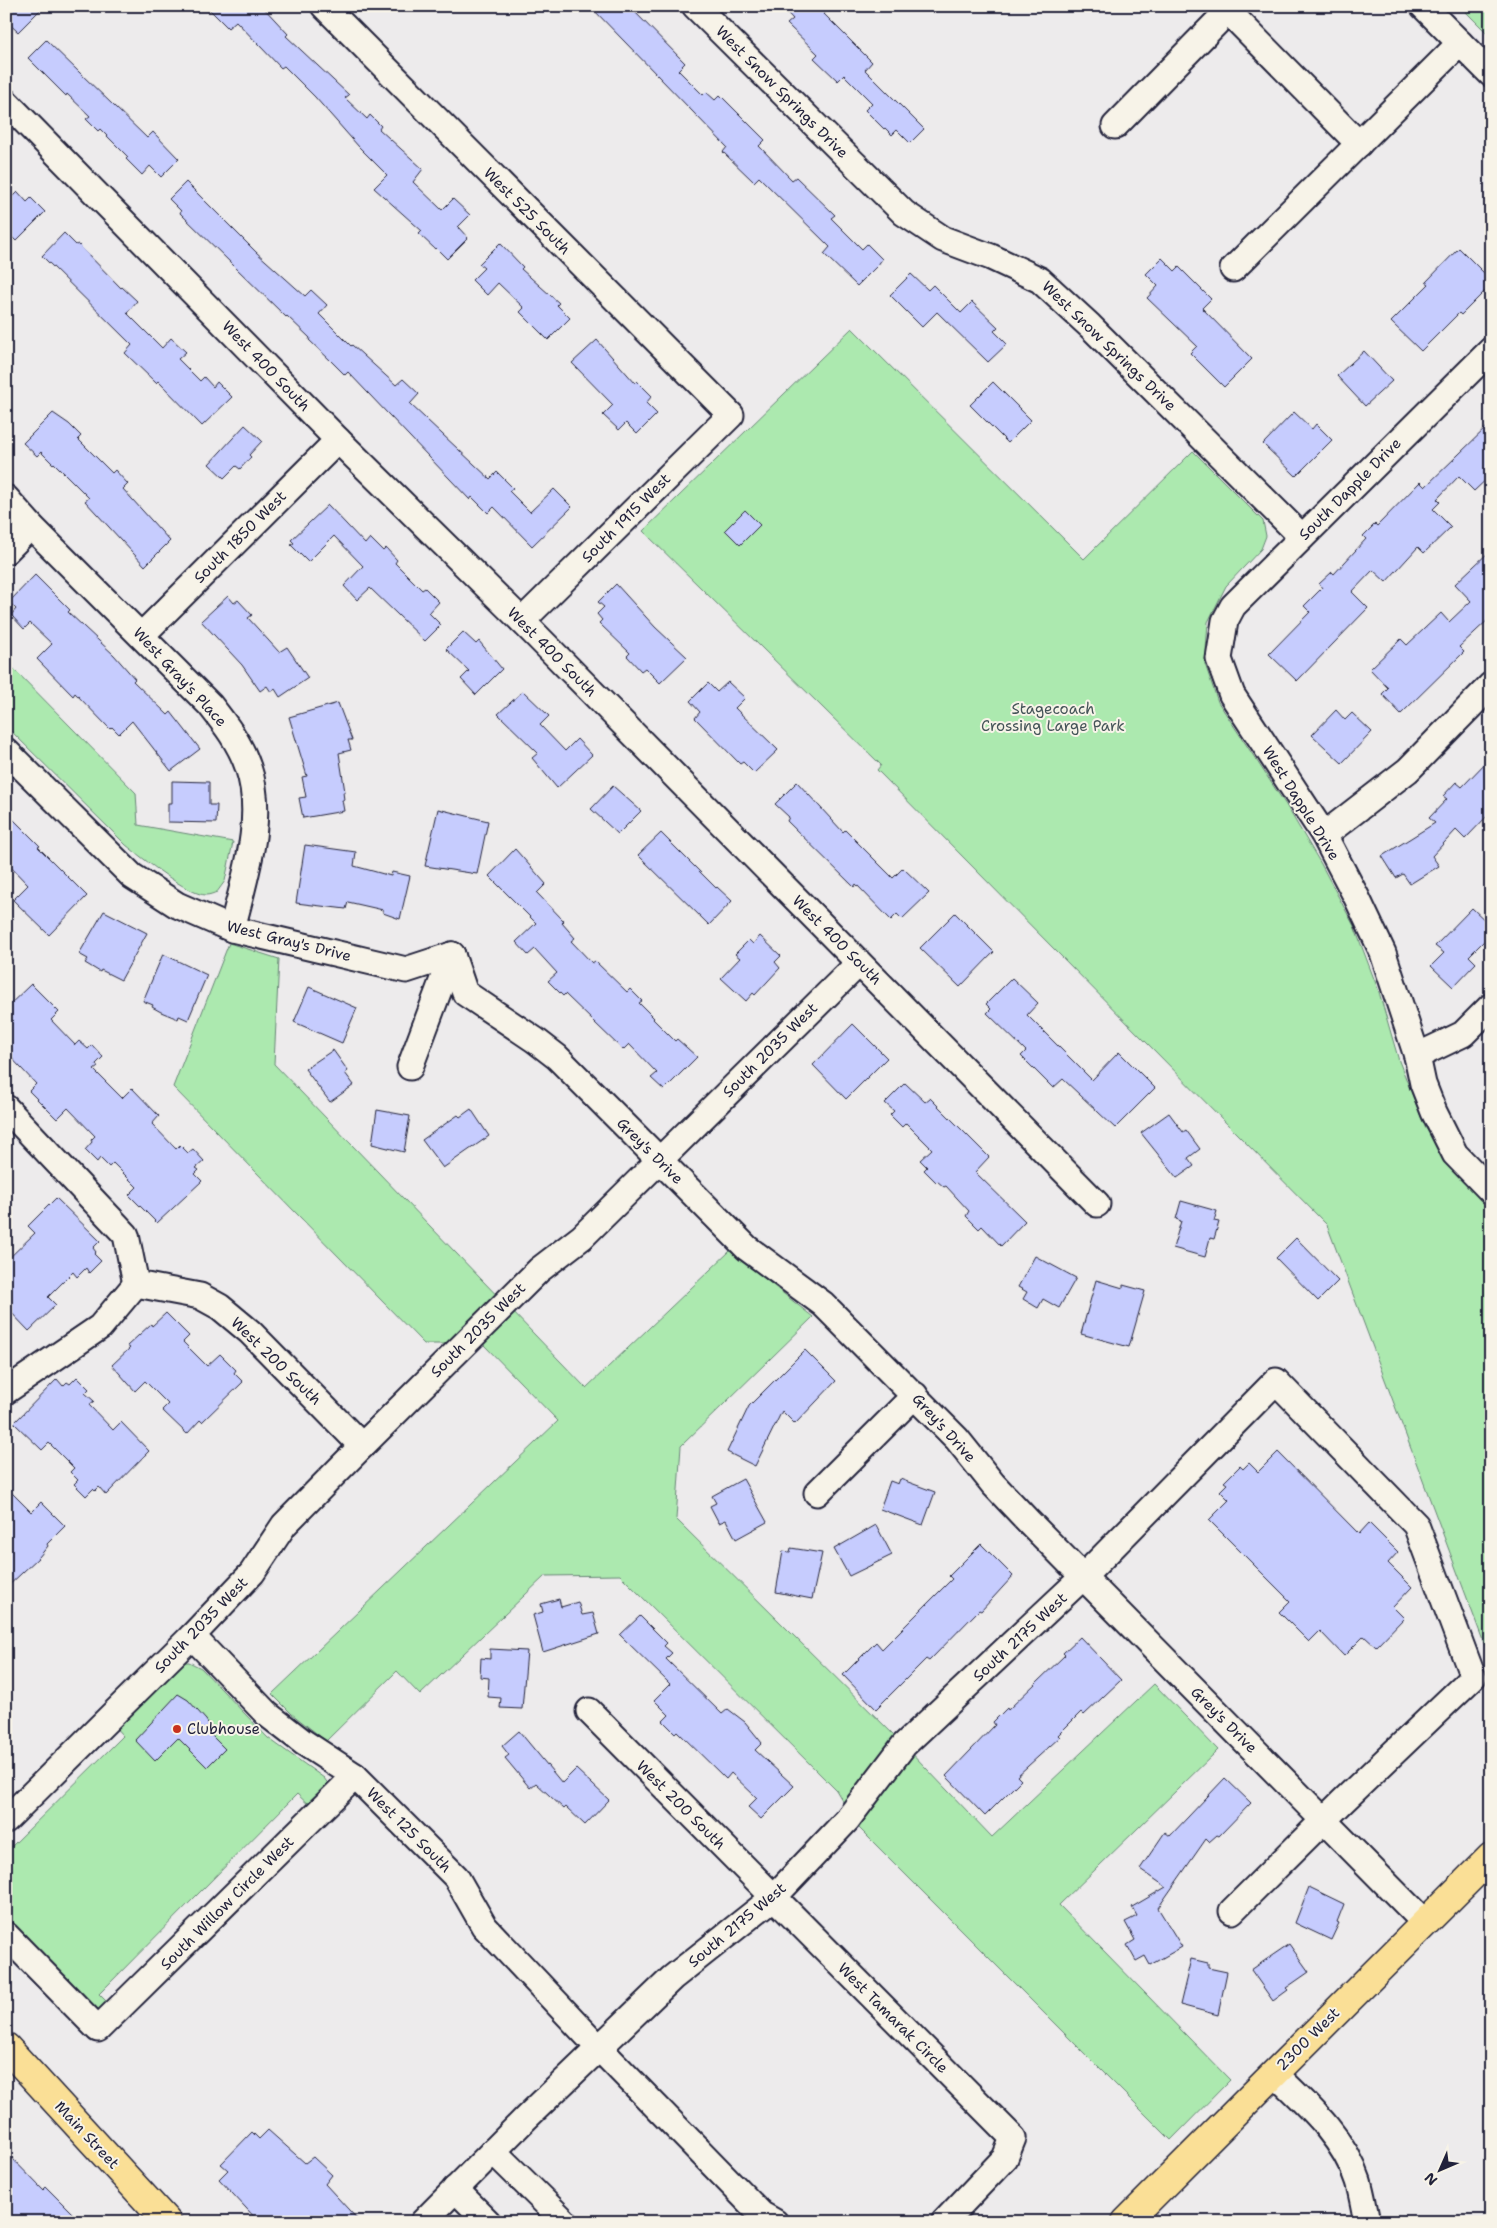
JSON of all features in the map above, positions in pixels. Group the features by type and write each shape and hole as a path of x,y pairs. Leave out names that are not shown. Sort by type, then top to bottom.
{"main road":[{"name":"2300 West","path":"1126,2222 1491,1857"},
{"name":"Main Street","path":"6,2047 167,2222"}],"street":[{"name":"West 525 South","path":"324,6 730,415"},
{"name":"West Snow Springs Drive","path":"695,6 904,213 943,239 991,257 1040,280 1090,326 1302,537"},
{"path":"1423,6 1491,74"},
{"path":"1115,126 1226,9 1359,144"},
{"path":"1233,269 1460,43"},
{"name":"West 400 South","path":"6,102 338,440 522,621 1097,1204"},
{"name":"South Dapple Drive","path":"1222,636 1225,621 1234,606 1491,350"},
{"name":"South 1915 West","path":"522,621 730,415"},
{"name":"South 1850 West","path":"142,635 338,440"},
{"name":"West Gray's Place","path":"6,498 31,526 210,705 234,736 248,768 254,798 254,827 232,929"},
{"path":"6,551 31,526"},
{"name":"West Dapple Drive","path":"1222,636 1219,660 1232,695 1324,835 1357,898 1382,954 1417,1056 1422,1084 1455,1154 1491,1190"},
{"path":"1324,835 1408,770 1491,685"},
{"name":"West Gray's Drive","path":"6,751 132,876 177,905 232,929 406,970 452,955"},
{"path":"410,1067 452,955"},
{"name":"Grey's Drive","path":"452,955 465,993 535,1040 557,1058 747,1248 823,1304 915,1395 957,1440 993,1484 1083,1578 1424,1922"},
{"name":"South 2035 West","path":"6,1820 192,1636 252,1573 284,1525 362,1446 539,1270 582,1236 860,963"},
{"path":"1417,1056 1463,1034 1491,1006"},
{"path":"6,1108 126,1235 136,1284 100,1327 6,1390"},
{"name":"West 200 South","path":"136,1284 200,1296 220,1307 250,1332 362,1446"},
{"name":"South 2175 West","path":"423,2222 493,2151 672,1978 773,1898 847,1820 904,1745 1083,1578 1276,1381 1416,1525 1473,1677 1324,1820"},
{"path":"817,1493 915,1395"},
{"name":"West 125 South","path":"192,1636 267,1714 303,1742 355,1776 456,1878 484,1926 600,2049"},
{"name":"West 200 South","path":"589,1711 773,1898"},
{"name":"South Willow Circle West","path":"6,1936 98,2029 355,1776"},
{"path":"1232,1912 1324,1820"},
{"name":"West Tamarak Circle","path":"773,1898 1013,2138 1005,2158 944,2222"},
{"path":"600,2049 761,2214 775,2222"},
{"path":"1274,2073 1317,2116 1342,2146 1358,2180 1367,2222"},
{"path":"493,2151 565,2222"},
{"path":"455,2189 488,2222"}],"green space":[{"path":"1460,6 1491,6 1491,37"},
{"name":"Stagecoach Crossing Large Park","path":"852,328 1084,559 1193,451 1263,521 1266,536 1261,549 1226,586 1208,622 1205,664 1218,702 1286,805 1321,864 1354,926 1379,992 1399,1061 1425,1127 1468,1187 1491,1210 1491,1662 1327,1225 877,770 881,765 643,531"},
{"path":"6,661 136,793 138,825 233,842 225,881 217,892 206,895 188,889 133,851 6,726"},
{"path":"229,943 279,959 274,1064 586,1388 730,1251 813,1317 681,1446 676,1519 904,1745 992,1837 1154,1684 1218,1750 1059,1905 1230,2080 1171,2140 858,1827 836,1790 620,1575 545,1576 420,1695 397,1671 326,1741 292,1714 272,1694 558,1421 483,1344 424,1344 173,1087"},
{"path":"183,1662 189,1662 201,1668 268,1738 324,1778 329,1785 311,1807 297,1794 99,1994 111,2006 106,2010 96,2010 6,1926 6,1852 123,1736 112,1724"}],"building":[{"path":"6,6 44,6 18,32 6,21"},
{"path":"206,6 262,6 288,34 286,36 349,95 345,98 367,119 370,115 381,126 379,129 423,169 413,182 442,210 453,199 470,215 458,227 468,238 447,259 435,249 419,234 422,231 374,188 387,175 359,147 315,97 284,66 281,68 236,21 228,28"},
{"path":"590,6 629,6 685,63 678,70 703,95 706,92 715,100 720,95 765,140 759,146 792,180 796,177 835,215 831,218 862,249 867,244 882,259 878,265 857,286 824,254 830,247 759,177 754,182 723,152 727,147"},
{"path":"781,6 832,6 824,14 872,62 865,70 924,129 910,143 897,130 892,135 884,129 865,110 872,103 844,75 838,81 814,58 818,54 787,24 793,19"},
{"path":"46,40 147,138 153,132 179,159 161,177 150,166 142,175 126,159 128,157 100,129 98,131 86,119 90,116 67,94 66,96 28,58"},
{"path":"186,182 256,252 305,296 311,290 327,305 319,314 351,346 396,385 403,379 419,394 410,404 490,479 497,472 513,488 509,491 530,512 554,489 572,507 532,546 494,507 488,513 472,497 470,500 348,372 345,375 309,340 310,338 180,213 181,211 169,199"},
{"path":"6,189 14,196 18,192 27,202 31,198 45,212 16,241 6,231"},
{"path":"64,233 137,301 127,313 162,348 171,338 186,352 178,359 200,381 204,377 213,387 217,382 232,397 202,426 158,381 156,383 125,353 132,345 42,256"},
{"path":"500,243 523,267 521,269 559,303 557,305 570,318 548,340 520,312 524,308 498,283 487,295 472,280 484,268 479,264"},
{"path":"1459,248 1491,280 1491,285 1461,315 1459,313 1421,351 1391,322 1429,284 1426,282"},
{"path":"1162,258 1175,271 1179,267 1211,299 1202,308 1252,359 1224,387 1190,353 1197,346 1147,298 1158,286 1146,274"},
{"path":"911,274 928,290 933,285 961,313 972,302 998,327 994,331 1007,344 988,362 937,312 922,327 890,295"},
{"path":"597,340 635,383 637,381 652,396 646,403 657,414 637,434 626,423 619,430 603,415 613,405 572,363"},
{"path":"1364,351 1392,381 1365,406 1337,376"},
{"path":"993,382 1031,420 1008,443 970,405"},
{"path":"1294,412 1312,429 1316,424 1332,440 1296,476 1263,444"},
{"path":"53,413 69,424 81,436 78,439 112,473 115,470 128,484 123,489 170,541 145,566 85,501 89,498 41,452 37,456 23,443"},
{"path":"1491,423 1491,475 1474,491 1459,476 1437,499 1440,502 1433,509 1451,527 1424,553 1418,547 1386,582 1373,570 1352,592 1368,608 1297,681 1269,654 1310,612 1304,606 1322,588 1319,584 1332,572 1334,574 1366,539 1363,536 1375,524 1377,526 1420,482 1425,487"},
{"path":"245,425 262,441 249,455 251,457 240,469 236,466 224,478 209,464"},
{"path":"328,505 365,544 370,538 383,551 386,548 397,560 395,563 422,590 425,588 439,602 429,613 441,625 425,641 370,588 357,600 344,586 363,566 334,536 308,562 291,545 294,543 291,540"},
{"path":"745,510 760,525 740,545 725,530"},
{"path":"1491,550 1491,617 1459,647 1464,652 1401,714 1382,694 1388,688 1370,669 1401,639 1407,645 1441,613 1449,622 1471,601 1455,584"},
{"path":"35,575 70,610 68,612 114,655 135,679 133,681 168,715 171,712 200,749 171,771 132,721 119,734 112,727 110,729 75,693 73,696 37,659 52,644 30,623 24,629 11,615 16,609 9,602"},
{"path":"616,584 655,627 687,657 660,683 645,668 641,671 627,656 630,653 599,623 602,620 597,614 604,607 598,602"},
{"path":"228,596 234,603 238,600 252,615 248,618 279,652 287,647 308,678 280,697 275,689 271,692 267,686 260,691 242,665 201,621"},
{"path":"463,632 476,644 479,641 502,669 476,695 461,679 469,671 446,649"},
{"path":"728,682 745,698 735,708 778,750 754,773 743,762 740,764 695,718 700,712 690,701 708,683 717,692"},
{"path":"523,691 549,716 540,725 565,751 577,739 592,755 557,788 532,758 538,753 498,714"},
{"path":"338,703 352,740 348,740 351,750 339,753 345,792 343,792 344,800 342,800 344,811 303,818 299,798 306,797 302,777 307,776 289,717"},
{"path":"1336,710 1345,720 1352,713 1372,732 1342,763 1312,735"},
{"path":"1491,757 1491,812 1465,839 1456,830 1432,856 1439,866 1410,884 1403,874 1396,878 1382,856 1435,823 1429,818 1447,799 1443,796 1456,782 1462,787"},
{"path":"172,781 209,782 209,805 217,805 216,823 168,822 168,803 172,803"},
{"path":"797,782 843,832 845,830 893,878 903,868 929,893 902,919 897,914 891,920 856,884 854,887 787,821 789,817 775,804"},
{"path":"613,786 641,811 618,834 591,809"},
{"path":"438,809 488,821 477,874 425,866"},
{"path":"6,812 87,896 49,935 13,900 28,885 6,862"},
{"path":"661,833 716,888 732,901 709,925 638,855"},
{"path":"305,845 356,852 354,866 391,876 392,872 410,876 400,919 383,913 383,910 348,902 346,909 296,903"},
{"path":"515,849 546,884 537,893 564,921 562,923 575,938 571,941 592,963 595,961 627,992 630,989 642,1001 639,1003 653,1019 675,1041 677,1039 697,1057 664,1090 651,1078 657,1073 629,1044 623,1050 565,994 563,996 548,981 557,973 535,949 528,955 516,942 536,923 489,876"},
{"path":"1472,908 1491,926 1491,934 1469,956 1476,963 1453,987 1431,966 1444,953 1435,946"},
{"path":"104,911 147,933 121,980 101,970 100,972 85,963 88,959 79,954"},
{"path":"955,913 994,952 960,987 920,948"},
{"path":"760,936 781,956 775,962 780,968 755,995 753,993 746,1001 721,978 740,958 735,954 749,940 753,944"},
{"path":"163,954 207,975 188,1020 179,1016 178,1019 161,1012 152,1007 153,1005 143,1001"},
{"path":"1012,978 1038,1003 1027,1015 1092,1080 1119,1052 1155,1088 1115,1128 1063,1079 1053,1088 1021,1056 1026,1051 987,1013 991,1009 986,1004"},
{"path":"31,984 59,1012 51,1020 75,1045 79,1041 88,1049 92,1045 103,1057 96,1064 98,1067 94,1070 122,1098 132,1088 159,1116 152,1124 176,1149 180,1145 188,1153 193,1149 204,1161 196,1168 199,1170 195,1174 202,1181 157,1223 129,1195 137,1187 113,1163 109,1167 100,1158 97,1162 85,1150 95,1136 68,1108 57,1119 29,1091 36,1084 6,1052 6,1008"},
{"path":"309,987 357,1008 342,1043 294,1022"},
{"path":"853,1024 887,1058 846,1099 813,1065"},
{"path":"333,1050 348,1071 345,1073 354,1085 330,1102 305,1069"},
{"path":"905,1083 925,1102 930,1098 989,1157 975,1172 1025,1221 1001,1246 982,1226 979,1229 966,1216 969,1211 946,1186 944,1187 936,1182 924,1170 927,1167 920,1160 932,1149 906,1123 902,1127 890,1115 894,1111 885,1103"},
{"path":"471,1109 489,1136 443,1168 422,1140 458,1115 460,1117"},
{"path":"377,1110 410,1116 404,1152 372,1144"},
{"path":"1169,1113 1183,1132 1186,1130 1200,1149 1188,1158 1194,1166 1177,1178 1141,1133"},
{"path":"56,1198 100,1241 93,1248 96,1252 94,1254 101,1261 89,1273 86,1268 77,1277 73,1272 48,1297 56,1305 29,1331 6,1307 6,1261 35,1233 28,1226"},
{"path":"1181,1201 1217,1211 1214,1221 1219,1222 1214,1239 1210,1238 1205,1257 1173,1248 1181,1221 1176,1219"},
{"path":"1296,1238 1338,1281 1318,1301 1276,1258"},
{"path":"1035,1256 1076,1278 1059,1308 1043,1299 1038,1308 1023,1299 1027,1292 1018,1287"},
{"path":"1096,1280 1123,1288 1123,1285 1145,1291 1129,1347 1081,1334"},
{"path":"166,1313 189,1336 183,1342 207,1366 220,1354 236,1370 234,1373 243,1382 187,1434 162,1410 168,1404 145,1381 135,1391 112,1365 130,1348 127,1346"},
{"path":"805,1350 836,1381 795,1424 782,1411 755,1466 727,1452 749,1406"},
{"path":"77,1377 89,1389 85,1393 94,1401 89,1405 113,1430 121,1422 149,1451 106,1495 99,1487 95,1491 93,1489 86,1496 74,1484 78,1480 70,1472 74,1468 49,1443 42,1450 14,1423 57,1379 63,1386 67,1382 70,1384"},
{"path":"1278,1452 1359,1534 1369,1523 1398,1552 1388,1563 1412,1587 1393,1607 1404,1618 1376,1647 1364,1636 1344,1656 1320,1631 1309,1642 1279,1612 1290,1601 1209,1520 1229,1500 1220,1491 1227,1484 1224,1482 1240,1466 1243,1469 1249,1463 1258,1472"},
{"path":"743,1479 767,1522 736,1539 726,1520 719,1523 710,1506 716,1503 712,1496"},
{"path":"900,1479 935,1492 923,1525 880,1509 890,1481 898,1484"},
{"path":"6,1487 31,1512 41,1502 65,1526 47,1544 48,1546 39,1557 6,1588"},
{"path":"876,1525 892,1555 849,1576 834,1549"},
{"path":"981,1544 1013,1576 981,1611 979,1610 929,1661 926,1659 876,1709 843,1675 876,1642 882,1649 952,1579 949,1576"},
{"path":"791,1548 822,1553 812,1599 776,1592 783,1551 790,1552"},
{"path":"559,1599 561,1607 578,1602 582,1615 593,1613 599,1634 543,1652 533,1615 543,1612 541,1604"},
{"path":"640,1616 667,1643 664,1646 672,1653 666,1659 722,1714 728,1709 745,1722 762,1743 755,1750 794,1786 761,1819 748,1807 757,1798 731,1773 726,1779 677,1731 675,1733 663,1721 669,1715 654,1700 670,1684 620,1635"},
{"path":"1080,1637 1121,1680 1084,1715 1081,1712 1058,1735 1060,1737 1017,1776 1021,1780 985,1816 946,1776 995,1725 993,1722 1065,1655 1063,1653"},
{"path":"490,1649 527,1651 522,1709 500,1708 501,1698 488,1697 489,1678 480,1677 481,1658 490,1659"},
{"name":"Clubhouse","path":"178,1694 188,1700 206,1720 210,1726 207,1731 225,1749 207,1767 178,1738 155,1761 135,1740"},
{"path":"519,1731 562,1783 576,1769 609,1800 585,1825 566,1807 564,1809 536,1783 530,1788 505,1758 509,1755 502,1746"},
{"path":"1225,1778 1251,1803 1219,1836 1217,1835 1209,1842 1206,1839 1158,1908 1182,1947 1150,1965 1145,1956 1136,1961 1127,1945 1135,1940 1125,1922 1137,1916 1132,1907 1166,1887 1140,1869 1165,1832 1170,1836"},
{"path":"1309,1887 1344,1904 1337,1922 1339,1923 1331,1940 1295,1923"},
{"path":"1289,1944 1309,1972 1286,1988 1288,1990 1273,2001 1251,1970"},
{"path":"1191,1959 1208,1963 1208,1968 1227,1972 1218,2015 1180,2005"},
{"path":"268,2130 305,2163 313,2157 332,2175 325,2184 360,2222 259,2222 219,2179 228,2170 221,2164 252,2132 259,2139"},
{"path":"6,2152 43,2190 46,2187 81,2222 14,2222 6,2214"}],"place":[{"name":"Clubhouse","path":"177,1729"}]}
